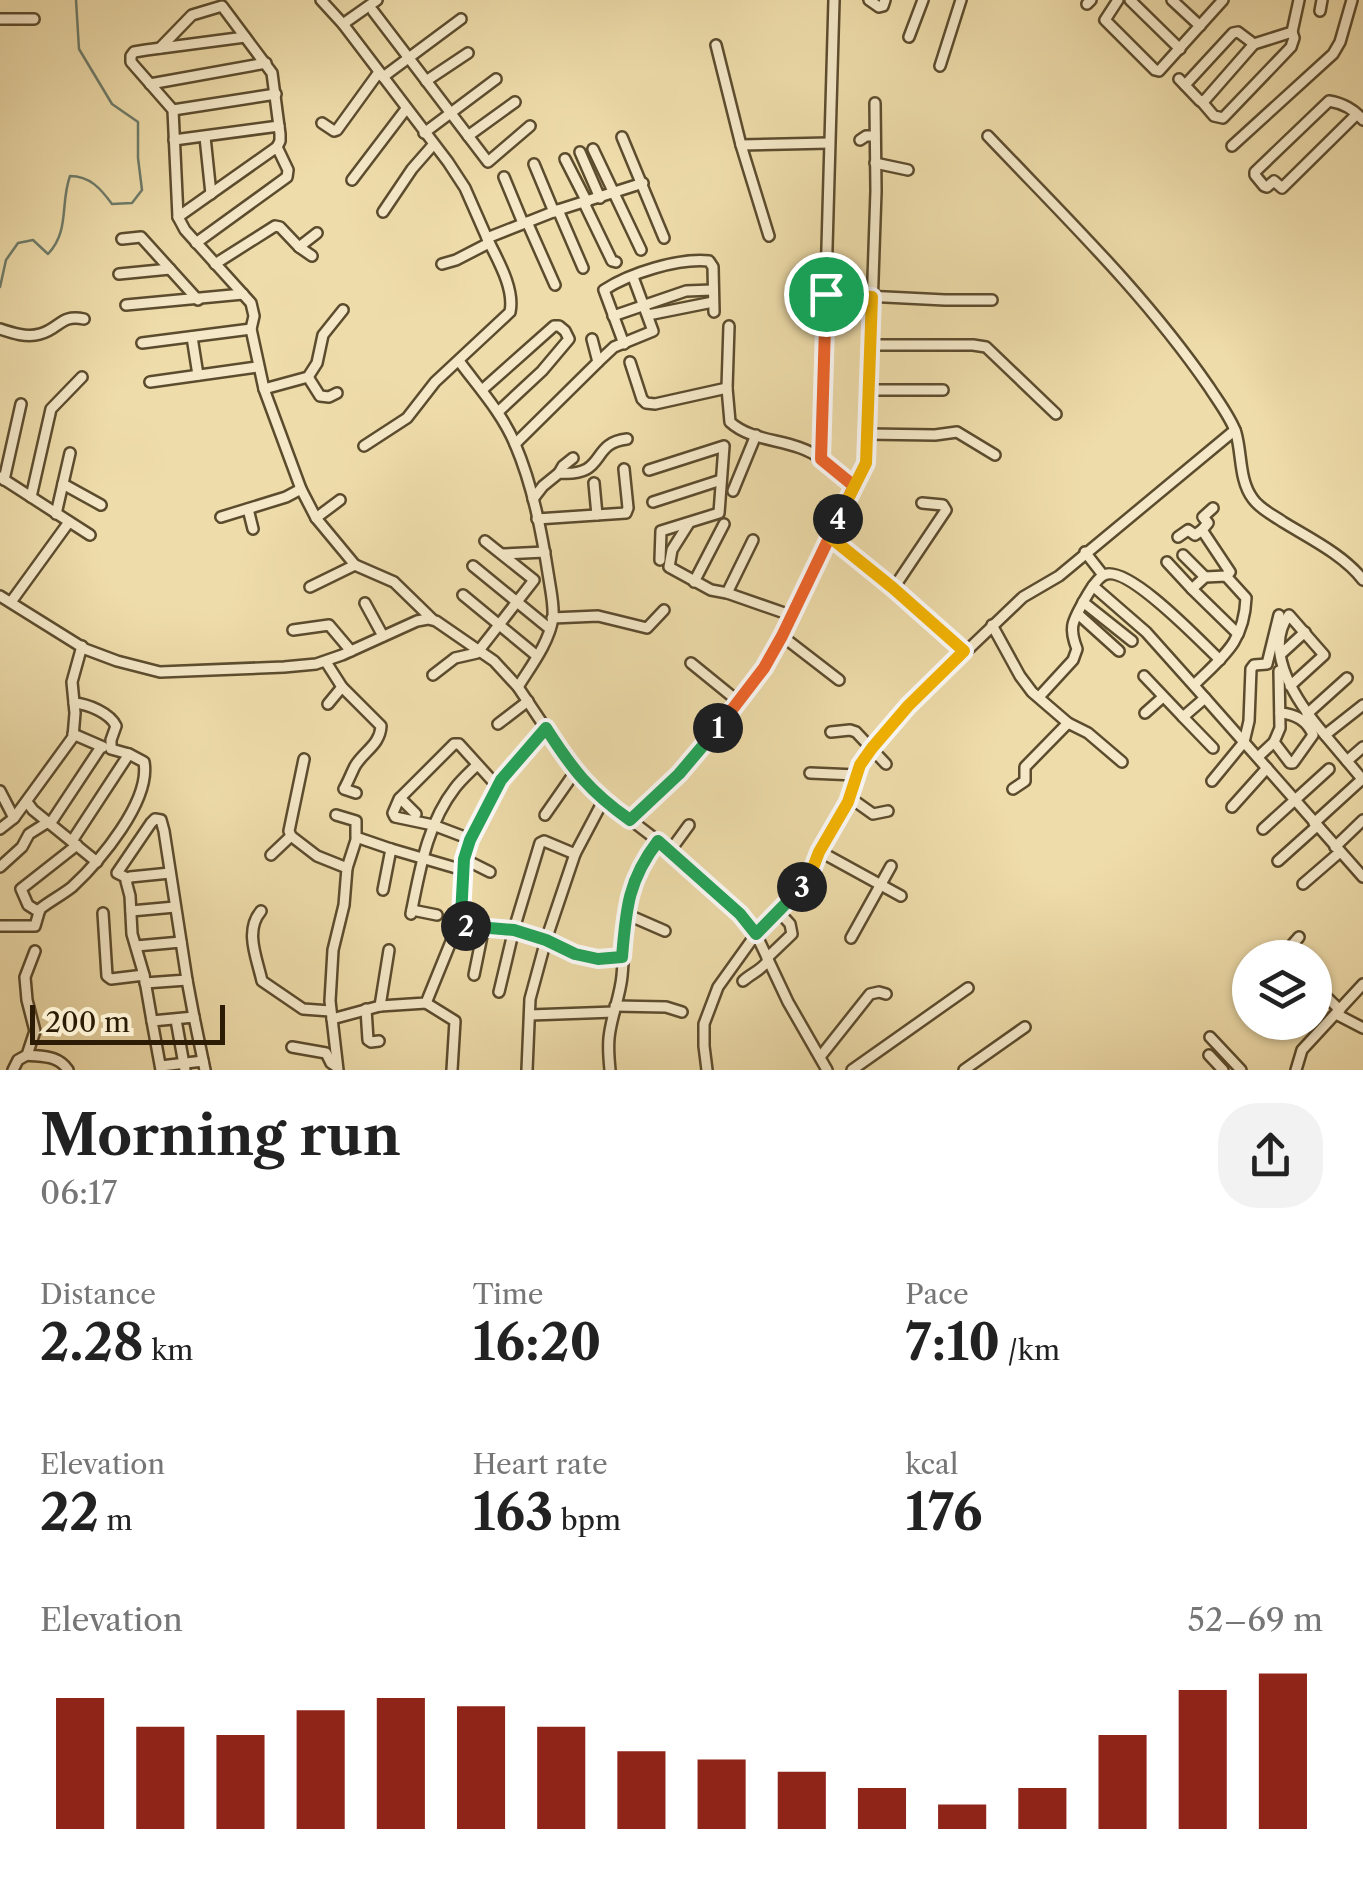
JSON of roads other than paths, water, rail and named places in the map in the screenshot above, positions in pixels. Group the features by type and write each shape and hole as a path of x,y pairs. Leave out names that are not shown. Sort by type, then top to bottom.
{"street":[{"path":"321,0 465,188 512,299 504,319 435,382 407,418 364,446"},
{"path":"343,24 377,0"},
{"path":"821,459 834,0"},
{"path":"870,0 879,8 885,0"},
{"path":"910,37 923,0"},
{"path":"940,66 961,0"},
{"path":"1118,0 1105,20 1155,70 1164,69 1222,0"},
{"path":"1130,0 1180,49"},
{"path":"1254,44 1234,32 1182,82 1214,116 1222,118 1291,47 1299,0"},
{"path":"1232,146 1333,54 1352,0"},
{"path":"1178,2 1200,26"},
{"path":"159,49 192,15 220,3 266,63 276,94 280,142 277,147 178,217"},
{"path":"373,11 488,162 530,126"},
{"path":"0,19 34,19"},
{"path":"322,123 337,130 381,75 461,19"},
{"path":"1202,102 1254,44 1292,32"},
{"path":"245,38 134,52 130,58 173,110 178,217 182,226 250,300 254,316 251,330 264,390 301,490 316,518 355,565 394,582 432,619 494,661 518,687 574,772 603,801 658,841 740,914 756,934 788,1002 827,1070"},
{"path":"716,46 769,236"},
{"path":"426,81 468,53"},
{"path":"150,84 266,63"},
{"path":"424,133 496,80"},
{"path":"173,110 276,94"},
{"path":"1329,101 1360,117 1282,188 1274,182 1264,186 1255,176 1329,101"},
{"path":"468,136 515,102"},
{"path":"630,820 679,774 764,668 866,463 875,103"},
{"path":"352,180 406,109"},
{"path":"174,140 279,126"},
{"path":"205,136 210,194"},
{"path":"860,140 875,136"},
{"path":"988,136 1129,284 1199,374 1235,430 1246,487 1254,501 1327,550 1363,580"},
{"path":"622,137 664,238"},
{"path":"741,145 829,143"},
{"path":"383,212 433,145"},
{"path":"196,243 287,177 288,170 277,147"},
{"path":"594,150 641,250"},
{"path":"580,152 600,198"},
{"path":"565,159 612,261 616,262"},
{"path":"875,163 908,170"},
{"path":"534,164 584,268"},
{"path":"504,177 555,284"},
{"path":"442,264 525,222 642,182"},
{"path":"215,264 276,226 312,256"},
{"path":"299,247 317,233"},
{"path":"122,239 141,237 198,300"},
{"path":"613,316 646,310 714,307 713,267 706,260 676,263 604,289 613,316 624,344"},
{"path":"119,274 170,269"},
{"path":"516,444 612,349 652,332 633,276"},
{"path":"646,310 686,292 712,290"},
{"path":"126,305 243,294"},
{"path":"826,294 992,300"},
{"path":"264,390 308,376 315,368 323,335 343,310"},
{"path":"0,329 38,335 68,318 84,319"},
{"path":"482,390 554,326 565,331 568,339 560,352 498,412"},
{"path":"729,326 730,422 740,430 798,446 854,486"},
{"path":"142,343 251,330"},
{"path":"192,337 198,375"},
{"path":"592,338 598,362"},
{"path":"870,345 986,348 1056,414"},
{"path":"458,361 498,412 516,444 545,552 551,624 518,687"},
{"path":"630,362 642,399 648,404 727,388"},
{"path":"150,382 258,368"},
{"path":"308,376 320,396 336,392"},
{"path":"31,497 51,409 82,377"},
{"path":"868,390 943,390"},
{"path":"21,404 2,478 90,534"},
{"path":"707,1070 704,1024 711,1000 756,934 804,886 872,748 908,706 1023,597 1059,576 1235,430"},
{"path":"867,434 957,432 994,455"},
{"path":"733,491 756,435"},
{"path":"560,473 573,474 591,468 606,447 627,439"},
{"path":"649,470 724,446 719,513 660,531 660,560"},
{"path":"56,514 70,453"},
{"path":"533,500 573,458"},
{"path":"537,518 625,513 628,511 624,469"},
{"path":"653,502 721,480"},
{"path":"594,483 597,515"},
{"path":"63,484 101,506"},
{"path":"221,518 301,490"},
{"path":"316,518 340,500"},
{"path":"893,588 946,510 944,505 922,503"},
{"path":"248,508 253,529"},
{"path":"1178,538 1213,508"},
{"path":"1188,530 1195,535 1202,530 1208,523 1203,518"},
{"path":"12,602 69,522"},
{"path":"690,522 672,550 670,567 711,590 793,616"},
{"path":"694,582 724,524"},
{"path":"1192,589 1205,577 1226,576 1230,572 1202,530"},
{"path":"830,537 964,651"},
{"path":"486,540 551,593"},
{"path":"727,593 752,540"},
{"path":"503,554 545,552"},
{"path":"1085,552 1103,576"},
{"path":"1183,555 1205,577"},
{"path":"1167,562 1238,634"},
{"path":"310,587 355,565"},
{"path":"473,566 516,602 551,624 598,616 647,628 664,610"},
{"path":"1039,697 1073,660 1077,649 1071,626 1093,586 1103,576 1118,575 1130,581 1168,610 1220,660"},
{"path":"1194,686 1233,646 1238,634 1246,598 1226,576"},
{"path":"433,674 455,658 479,650 534,580"},
{"path":"1093,586 1146,632 1363,876"},
{"path":"0,596 102,656 154,672 326,662 416,621 432,619"},
{"path":"463,596 537,656"},
{"path":"1083,602 1132,640"},
{"path":"365,603 383,636"},
{"path":"1078,614 1120,651"},
{"path":"1212,781 1244,742 1251,668 1266,664 1280,614"},
{"path":"1278,862 1361,781 1307,714 1290,686 1279,645 1287,616 1292,616 1324,655 1290,686"},
{"path":"292,630 330,625 351,651"},
{"path":"992,625 1032,692 1122,762"},
{"path":"1281,654 1306,632"},
{"path":"782,636 839,680"},
{"path":"0,829 28,802 74,734 72,682 82,646"},
{"path":"326,662 342,687 381,728 378,741 356,764 344,789 356,793"},
{"path":"691,663 739,702"},
{"path":"1279,671 1280,728"},
{"path":"1144,676 1212,748"},
{"path":"1307,714 1346,678"},
{"path":"328,704 342,687"},
{"path":"1145,713 1163,697"},
{"path":"1184,717 1205,698"},
{"path":"498,724 528,702"},
{"path":"0,867 22,848 29,834 49,823 106,748 115,722 88,705 74,703"},
{"path":"1325,735 1363,705"},
{"path":"1274,742 1293,763 1313,735 1302,720 1280,712"},
{"path":"1258,757 1274,742 1292,714"},
{"path":"1014,789 1025,781 1028,762 1068,723"},
{"path":"426,1003 461,916 463,864 470,840 498,787 546,728"},
{"path":"831,732 853,731 886,764"},
{"path":"0,926 35,926 38,912 96,862 139,797 145,764 142,760 74,734"},
{"path":"470,840 433,825 393,816 400,798 454,744 459,744 498,787"},
{"path":"1347,761 1363,746"},
{"path":"38,912 28,905 21,889 75,843 129,754"},
{"path":"304,760 290,824 291,836 316,856 347,868"},
{"path":"437,915 412,912 423,859 433,825 455,788 477,765"},
{"path":"1232,806 1267,768"},
{"path":"1264,830 1329,769"},
{"path":"545,815 574,772"},
{"path":"810,773 856,774"},
{"path":"0,791 14,818"},
{"path":"400,798 416,814"},
{"path":"849,798 873,814 888,811"},
{"path":"527,1070 530,999 546,940 575,854 603,801"},
{"path":"28,802 29,807 96,862"},
{"path":"336,815 356,820 357,837 423,859 490,872"},
{"path":"127,878 132,934 161,1068 204,1066 186,980 164,832 160,820 155,819 117,873 127,878 170,873"},
{"path":"1303,884 1363,820"},
{"path":"670,851 689,825"},
{"path":"271,855 291,836"},
{"path":"337,1069 331,1015 333,950 344,905 347,868 357,837"},
{"path":"499,992 540,843 544,841 575,854"},
{"path":"610,1070 609,1039 622,978 626,914 636,876 658,841"},
{"path":"382,890 391,849"},
{"path":"819,852 901,896"},
{"path":"851,938 891,866"},
{"path":"132,911 175,907"},
{"path":"261,912 252,928 264,983 303,1009 331,1015 426,1003 455,1021 452,1070"},
{"path":"743,981 759,972 792,934 790,924 780,912"},
{"path":"103,913 108,978 186,980"},
{"path":"626,914 665,931"},
{"path":"458,926 514,930 575,954 598,959 622,957"},
{"path":"474,975 484,926"},
{"path":"1296,940 1299,937"},
{"path":"136,946 181,942"},
{"path":"380,1006 389,950"},
{"path":"26,1055 35,1030 25,977 36,952"},
{"path":"253,989 264,983"},
{"path":"1295,1069 1302,1050 1363,984"},
{"path":"852,1070 968,988"},
{"path":"820,1057 870,994 886,994"},
{"path":"1332,1005 1363,1028"},
{"path":"530,1015 666,1007 682,1012"},
{"path":"366,1009 368,1040 380,1041"},
{"path":"152,1021 194,1018"},
{"path":"176,1020 184,1067"},
{"path":"964,1070 1025,1026"},
{"path":"1210,1037 1240,1070"},
{"path":"292,1047 326,1054 337,1069"},
{"path":"13,1070 26,1055 55,1058 68,1070"},
{"path":"1209,1055 1223,1070"}],"waterway":[{"path":"0,287 6,260 18,243 33,240 48,254 55,245 70,176 89,181 112,204 132,203 142,190 138,122 112,104 79,49 76,0"}]}
